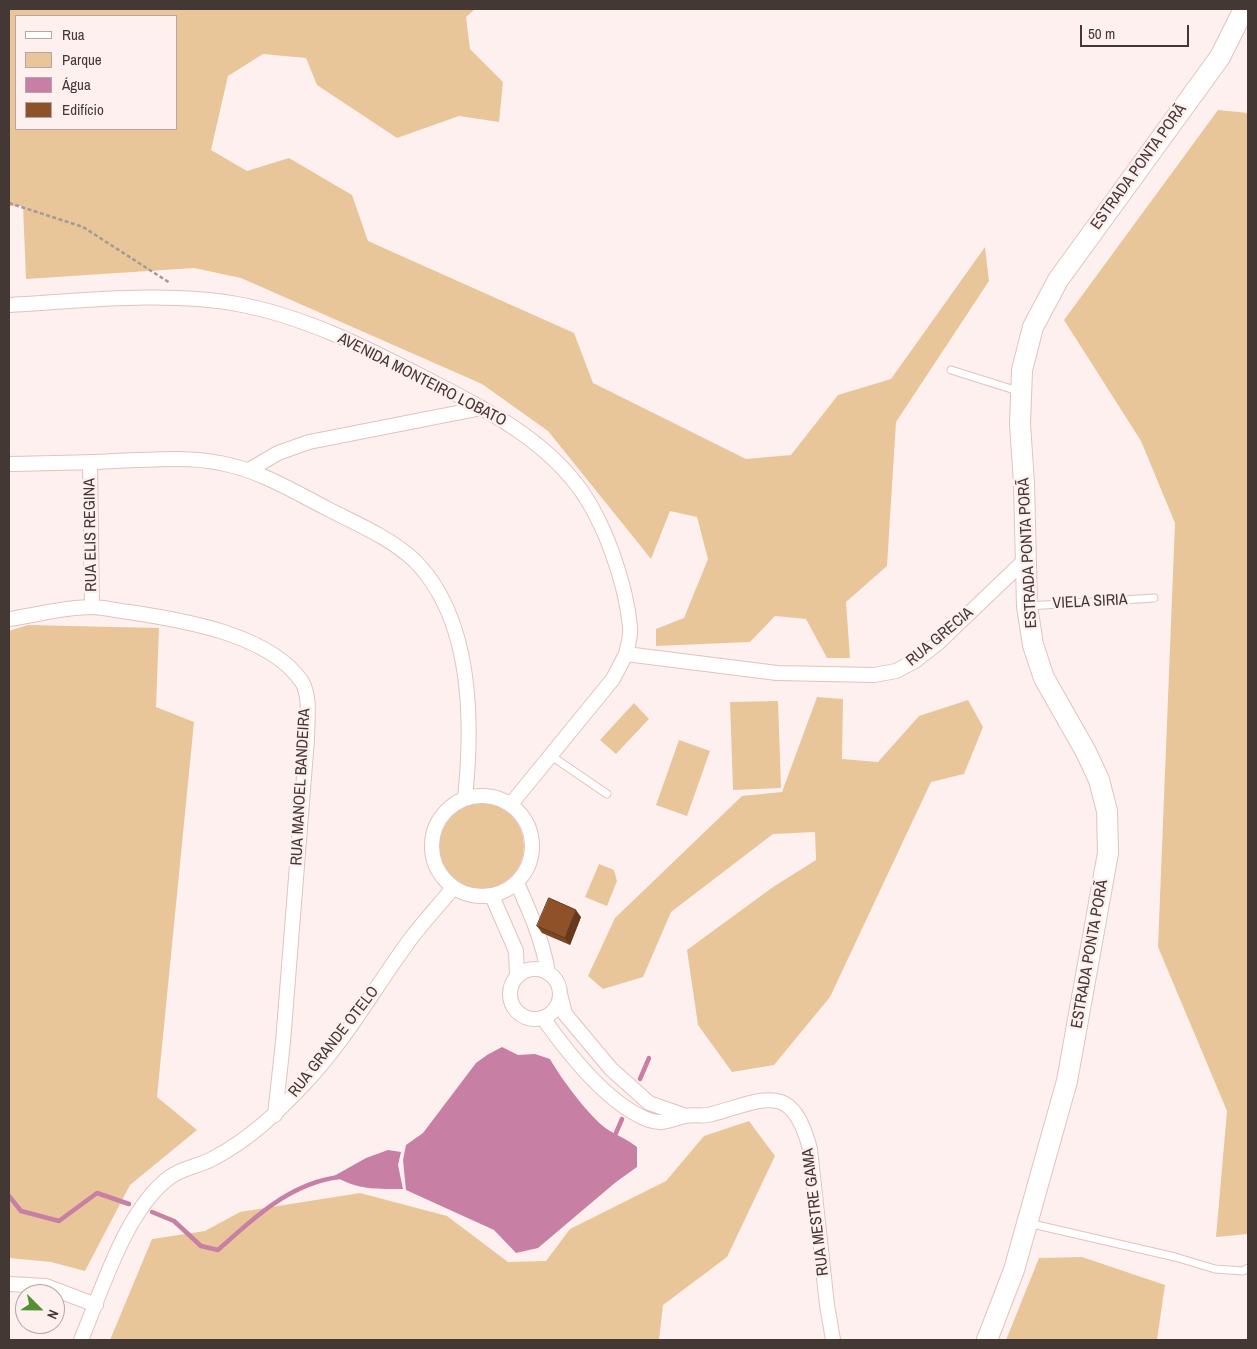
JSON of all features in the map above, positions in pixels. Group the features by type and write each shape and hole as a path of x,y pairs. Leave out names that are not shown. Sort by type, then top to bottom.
{"main road":[{"name":"ESTRADA PONTA PORÃ","path":"987,1340 1014,1270 1067,1081 1108,853 1107,811 1100,780 1044,678 1033,645 1027,606 1020,424 1022,370 1033,327 1044,302 1220,57 1244,9"}],"street":[{"name":"AVENIDA MONTEIRO LOBATO","path":"9,305 193,298 238,304 294,319 392,361 482,408 519,430 549,455 578,485 598,520 624,593 631,629 626,654"},
{"path":"249,470 278,453 309,442 482,408"},
{"path":"9,464 192,459 249,470 388,541 415,561 431,582 448,611 460,644 469,760 465,798"},
{"name":"RUA ELIS REGINA","path":"90,462 92,607"},
{"name":"RUA GRECIA","path":"626,654 777,673 874,675 896,672 915,662 938,643 1026,560"},
{"name":"RUA MANOEL BANDEIRA","path":"9,619 92,607 192,623 227,634 261,648 288,666 303,684 307,709 307,739 284,1042 275,1115"},
{"path":"511,804 613,679 626,654"},
{"path":"479,795 492,796 511,804 528,823 532,838 532,854 527,870 517,883 506,891 492,896 479,897 453,888 442,877 434,863 432,847 434,832 441,817 451,806 465,798 479,795"},
{"path":"517,883 532,916 545,953 548,973"},
{"name":"RUA GRANDE OTELO","path":"81,1340 128,1228 144,1201 171,1176 225,1152 247,1139 275,1115 307,1081 350,1027 412,938 453,888"},
{"path":"492,896 516,951 517,976 510,992 513,1006 520,1014 527,1018 543,1018 555,1009 560,994 555,978 548,973 532,969 517,976"},
{"name":"RUA MESTRE GAMA","path":"560,994 565,1014 611,1069 650,1103 686,1116"},
{"name":"RUA MESTRE GAMA","path":"543,1018 599,1084 631,1111 649,1120 666,1123 686,1116 710,1115 754,1100 770,1098 785,1103 796,1113 805,1130 810,1149 827,1305 833,1340"},
{"path":"9,1284 46,1286 96,1305"}],"lane":[{"path":"951,370 1021,392"},
{"name":"VIELA SIRIA","path":"1027,606 1154,598"},
{"path":"550,755 607,794"},
{"path":"1026,1223 1175,1257 1215,1269 1243,1270 1248,1268"}],"path":[{"path":"9,203 82,227 193,298"}],"green space":[{"path":"9,9 475,9 466,17 470,49 503,82 499,122 459,116 397,138 317,85 306,58 263,54 228,76 211,150 247,171 289,158 352,195 368,241 574,333 593,383 746,459 791,455 838,395 891,379 985,247 989,281 896,422 887,566 846,602 850,658 827,658 806,619 775,616 750,642 656,646 656,629 684,618 708,559 697,517 670,511 651,559 548,431 482,384 241,278 194,268 26,279 23,206 9,206"},
{"path":"1218,110 1248,113 1248,1234 1216,1237 1227,1111 1158,947 1175,523 1141,441 1064,320"},
{"path":"28,625 159,628 156,707 194,722 157,1097 197,1130 130,1185 85,1271 51,1262 9,1258 9,631"},
{"path":"817,697 843,699 842,759 878,762 919,716 968,700 983,727 964,774 931,782 830,997 774,1065 732,1072 698,1025 687,950 773,887 816,860 815,832 773,834 671,912 643,977 603,989 588,976 615,918 742,796 782,792"},
{"path":"778,701 781,788 733,790 730,702"},
{"path":"634,703 649,719 616,754 600,740"},
{"path":"679,740 710,751 687,816 656,805"},
{"path":"481,803 505,810 517,822 524,846 517,870 505,882 481,889 457,882 445,870 438,846 445,822 457,810"},
{"path":"599,864 614,870 617,881 607,906 585,897"},
{"path":"749,1121 775,1156 727,1257 663,1305 659,1340 110,1340 152,1239 205,1231 240,1212 360,1193 447,1216 508,1262 546,1261 570,1229 666,1181 704,1136"},
{"path":"1082,1257 1165,1285 1157,1340 1006,1340 1039,1258"}],"water":[{"path":"502,1047 518,1055 535,1054 550,1059 569,1087 594,1118 610,1131 637,1147 637,1167 616,1182 538,1248 516,1253 494,1230 406,1190 403,1160 406,1145 423,1133 476,1063"},
{"path":"388,1150 401,1152 398,1165 403,1189 376,1189 359,1186 334,1176 366,1158"}],"building":[{"path":"549,898 576,910 565,938 537,926"}],"waterway":[{"path":"640,1079 649,1058"},
{"path":"616,1133 622,1119"},
{"path":"152,1212 174,1221 201,1246 218,1250 274,1203 306,1186 322,1180 340,1177"},
{"path":"9,1196 21,1211 59,1221 97,1193 129,1204"}]}
